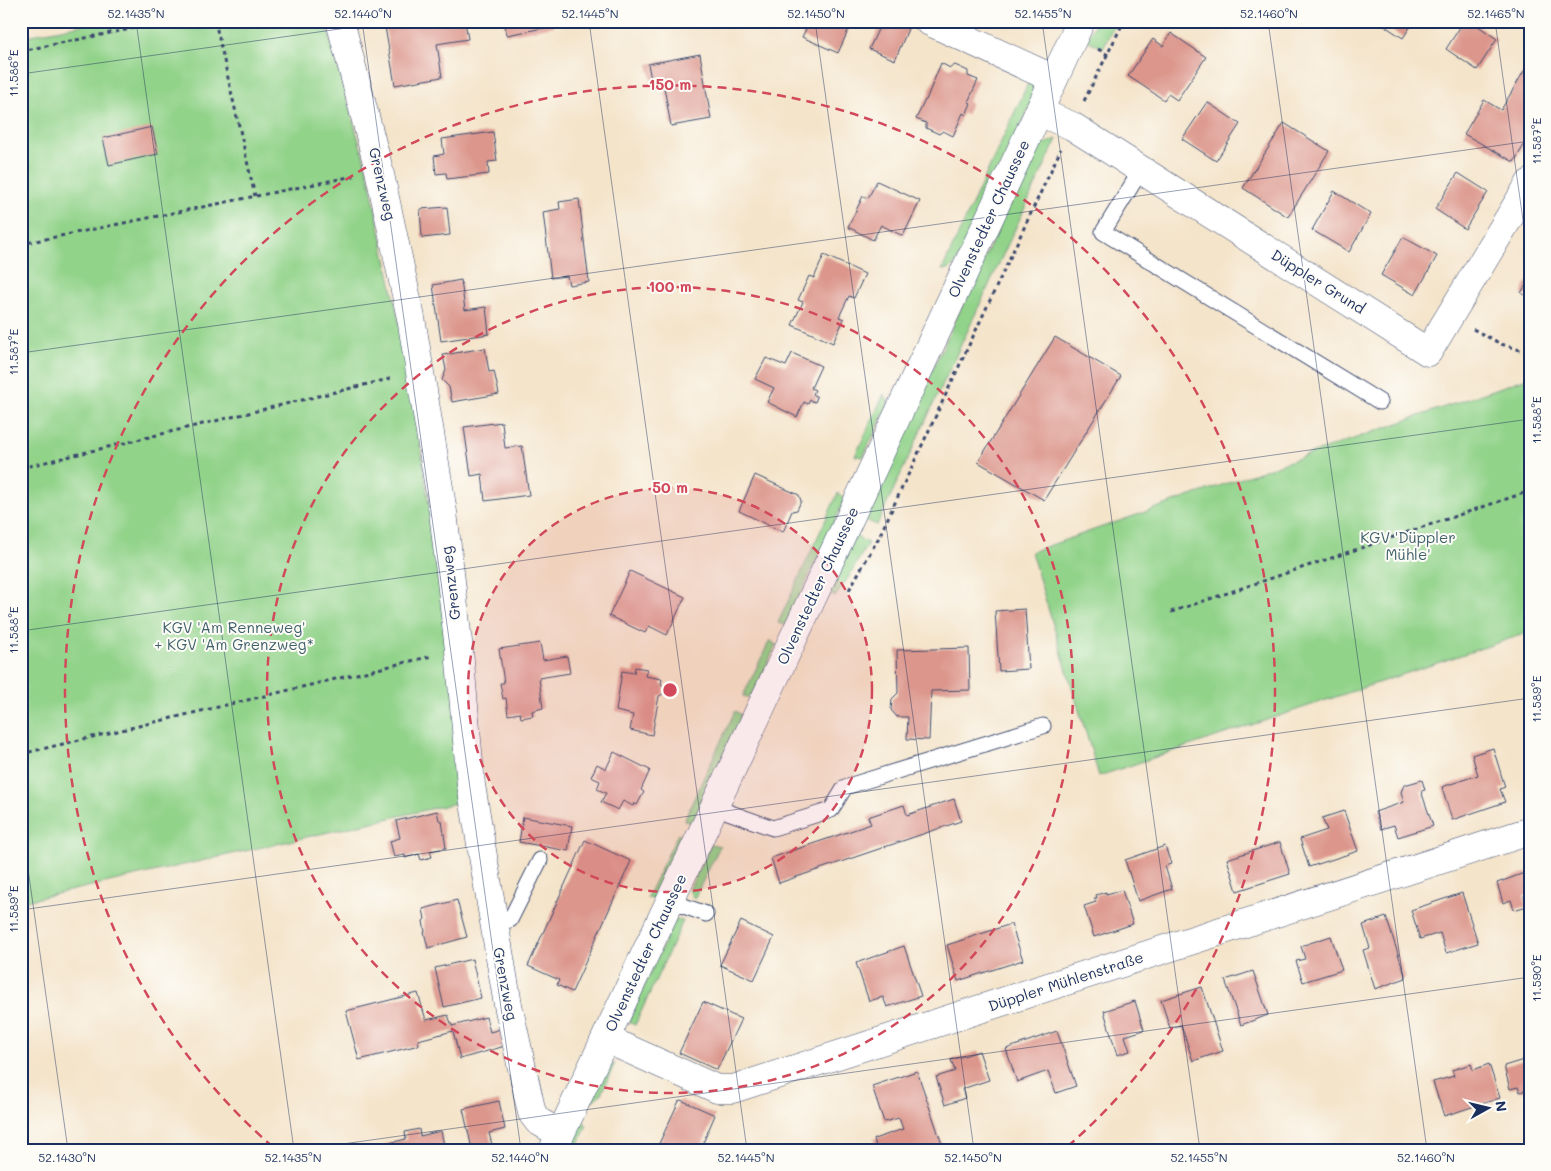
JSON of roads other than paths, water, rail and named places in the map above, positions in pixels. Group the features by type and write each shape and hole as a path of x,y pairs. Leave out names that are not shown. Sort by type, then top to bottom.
{"street":[{"name":"Grenzweg","path":"340,21 379,170 409,309 443,512 459,650 471,785 508,1005 532,1113 556,1142"},
{"path":"928,21 1054,79"},
{"name":"Olvenstedter Chaussee","path":"556,1142 606,1039 1081,21"},
{"name":"Düppler Grund","path":"1039,112 1072,126 1428,352 1530,184"},
{"name":"Düppler Mühlenstraße","path":"606,1039 717,1089 733,1089 1530,831"}],"lane":[{"path":"1141,170 1103,232 1380,402"},
{"path":"714,807 773,828 831,810 845,787 1042,726"},
{"path":"493,923 510,920 540,860"},
{"path":"670,901 706,914"}],"park label":[{"name":"KGV 'Düppler Mühle'","path":"1408,546"},
{"name":"KGV 'Am Renneweg' + KGV 'Am Grenzweg*","path":"234,636"}]}
